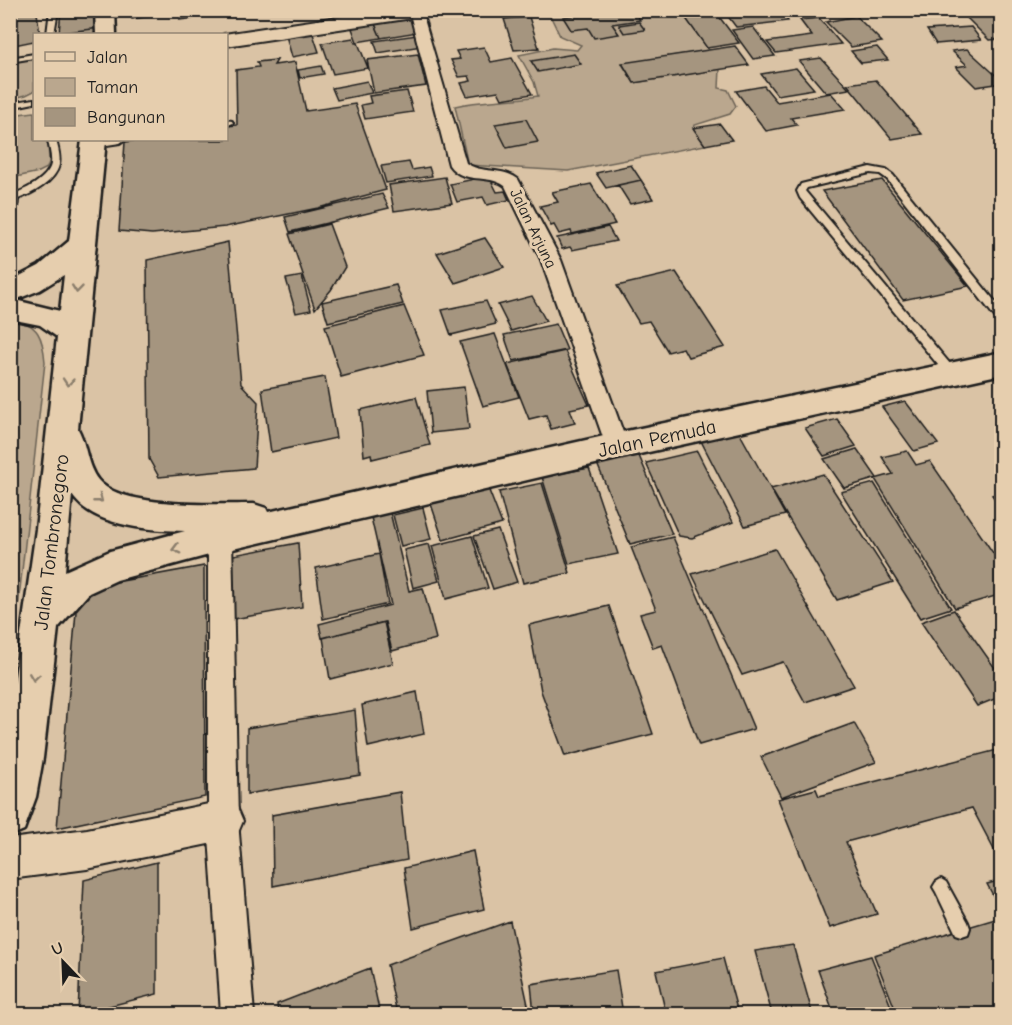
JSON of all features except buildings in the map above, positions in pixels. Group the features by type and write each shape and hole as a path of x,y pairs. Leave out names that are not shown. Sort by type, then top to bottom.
{"main road":[{"path":"105,10 106,33"},
{"name":"Jalan Tombronegoro","path":"10,816 19,776 42,620 64,430 81,244 94,142"},
{"path":"10,292 50,273 66,261 81,244"},
{"path":"10,309 48,317 72,333"},
{"name":"Jalan Pemuda","path":"314,516 617,446 1002,363"},
{"path":"64,430 76,472 92,495 108,507 136,513 177,516 250,518 314,516"},
{"path":"42,620 77,582 110,566 220,537 314,516"}],"street":[{"path":"228,40 420,11"},
{"name":"Jalan Arjuna","path":"420,11 458,165 467,173 500,176 512,183 551,260 617,446"},
{"path":"220,537 223,821 238,1014"},
{"path":"10,859 87,849 223,821"}],"lane":[{"path":"50,33 54,10"},
{"path":"10,60 33,56"},
{"path":"10,106 33,101"},
{"path":"10,227 11,199 46,180 52,172 55,164 52,141"},
{"path":"952,374 803,196 801,191 804,186 870,170 890,177 1002,318"},
{"path":"941,886 962,928"}],"green space":[{"path":"680,10 709,50 622,64 634,83 720,69 719,88 728,90 736,106 730,114 695,125 694,129 705,145 568,171 468,165 455,106 538,96 534,82 519,55 553,48 577,50 581,45 560,36 548,11"},
{"path":"33,60 33,92 11,99 11,63"},
{"path":"33,112 33,141 48,141 47,168 11,178 11,115"},
{"path":"11,319 28,324 38,333 43,346 45,362 11,671"}]}
